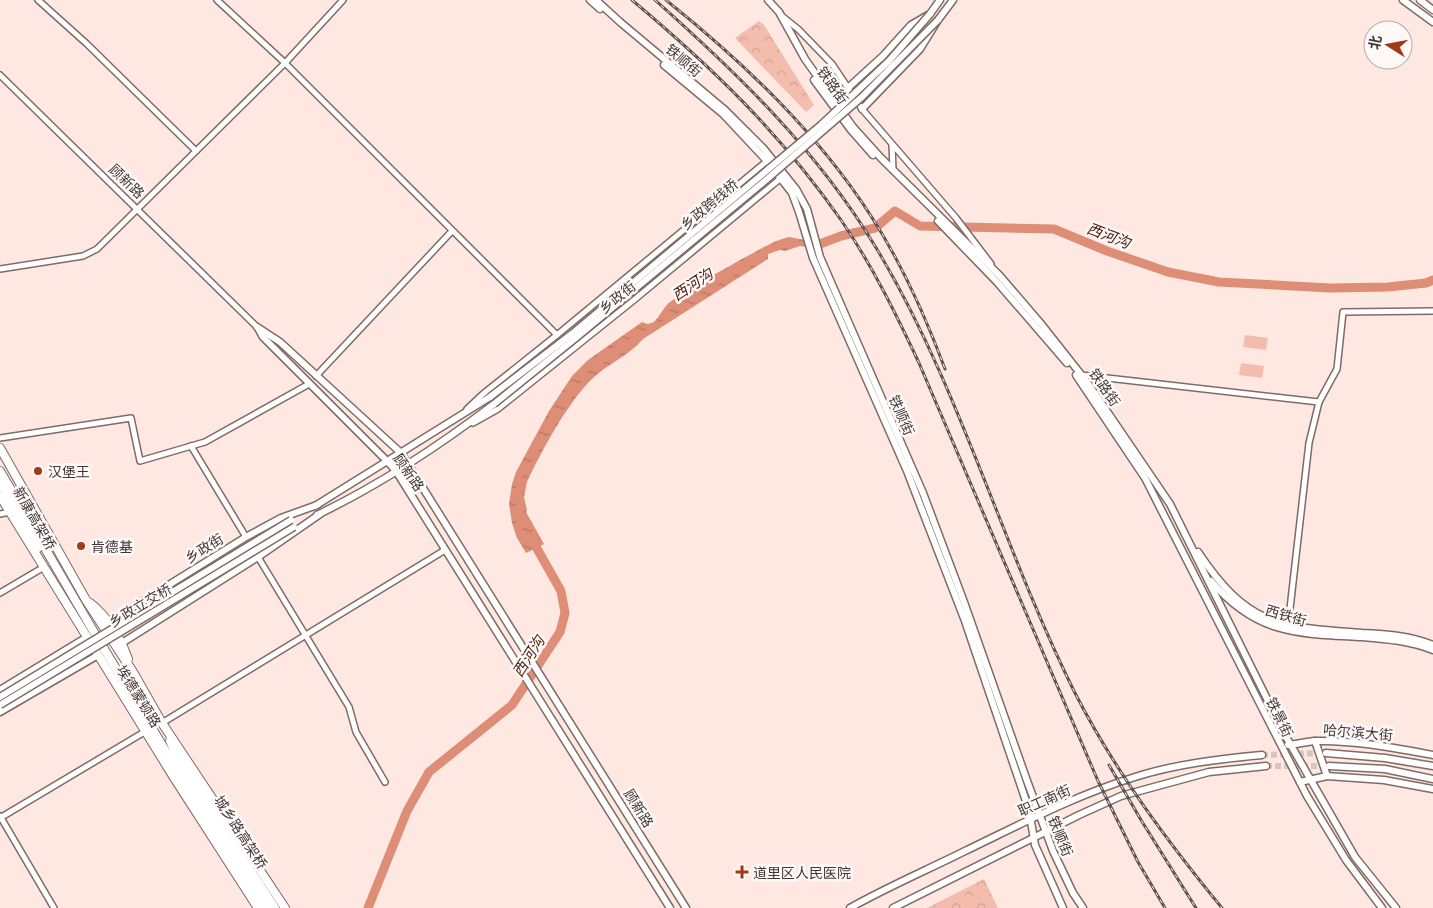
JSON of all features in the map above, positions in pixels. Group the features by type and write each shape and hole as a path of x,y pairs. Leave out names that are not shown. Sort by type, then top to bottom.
{"highway":[{"name":"埃德蒙顿路","path":"0,448 86,600 133,672 162,723 285,908"},
{"name":"埃德蒙顿路","path":"0,471 91,636 150,731"},
{"name":"新康高架桥","path":"0,483 46,567"},
{"path":"0,496 91,636"},
{"path":"86,600 100,611 109,622 122,643 133,672"},
{"name":"埃德蒙顿路","path":"91,636 98,655 150,731 182,772"},
{"name":"埃德蒙顿路","path":"162,723 178,758 182,772"},
{"path":"150,731 166,766 258,908"},
{"name":"城乡路高架桥","path":"182,772 267,908"},
{"name":"城乡路高架桥","path":"182,772 275,908"}],"main road":[{"name":"铁顺街","path":"590,0 625,32 723,114 767,161 792,192 816,257 907,471 955,594 1029,810 1034,839 1042,864 1063,908"},
{"name":"铁顺街","path":"596,0 725,110 764,149 796,189 806,209 816,257 922,493 964,602 1039,815 1073,893 1083,908"},
{"name":"铁路街","path":"763,0 772,8 802,62 850,130 938,218"},
{"name":"铁路街","path":"768,0 781,16 805,59 834,102 853,126 938,218"},
{"name":"乡政跨线桥","path":"490,397 588,321 821,125 888,61 940,0"},
{"path":"862,109 920,49 953,0"},
{"path":"1403,0 1433,22"},
{"path":"1420,0 1433,10"},
{"path":"848,87 883,56 911,25 930,14"},
{"name":"乡政街","path":"122,643 258,557 320,514 396,471 464,428 577,338 773,174 862,97 938,20"},
{"path":"938,218 958,237"},
{"name":"铁路街","path":"958,237 1005,282 1081,375 1170,504 1204,573"},
{"name":"铁路街","path":"958,237 1076,374 1145,478 1171,528"},
{"name":"顾新路","path":"257,327 280,342 401,453 686,908"},
{"name":"顾新路","path":"257,327 264,337 309,384 396,471 670,908"},
{"name":"乡政街","path":"292,524 317,505 490,397"},
{"name":"乡政街","path":"109,622 246,537 281,518 317,505"},
{"name":"乡政街","path":"292,524 320,514"},
{"name":"乡政立交桥","path":"0,697 292,524"},
{"name":"乡政立交桥","path":"0,705 292,524"},
{"name":"西铁街","path":"1171,528 1204,573 1236,606 1250,616 1271,626 1302,634 1400,641 1417,644 1433,650"},
{"name":"铁景街","path":"1171,528 1280,746 1346,860 1382,908"},
{"name":"西铁街","path":"1183,529 1208,567 1224,587 1253,613 1288,626 1397,635 1433,645"},
{"name":"铁景街","path":"1204,573 1290,745 1310,780 1355,857 1396,908"},
{"path":"0,690 91,636"},
{"path":"0,712 98,655"},
{"path":"1315,741 1327,776"},
{"name":"哈尔滨大街","path":"1280,746 1315,741 1386,746 1433,755"},
{"path":"1326,753 1386,758 1433,766"},
{"name":"职工南街","path":"850,908 1039,815 1136,776 1202,762 1262,755"},
{"name":"职工南街","path":"893,908 1092,809 1130,793 1209,772 1266,766"},
{"path":"1330,766 1385,769 1433,779"},
{"path":"1300,782 1327,776 1384,780 1433,789"}],"street":[{"path":"38,0 87,44 196,151"},
{"path":"217,0 285,63 557,335"},
{"path":"0,269 74,258 97,250 285,63 343,0"},
{"path":"772,8 798,29 832,64 862,109 956,218 1005,282"},
{"name":"顾新路","path":"0,75 257,327"},
{"path":"892,145 893,170"},
{"name":"乡政街","path":"457,419 483,394 767,161"},
{"name":"乡政街","path":"464,428 498,410 781,178"},
{"path":"316,376 452,231"},
{"path":"1288,626 1309,443 1319,402 1337,369 1342,312 1433,311"},
{"path":"1081,375 1319,402"},
{"path":"0,438 131,418 140,461 205,442 309,384"},
{"path":"191,446 246,537"},
{"path":"0,514 10,512"},
{"path":"162,723 446,550"},
{"path":"258,557 350,707 356,732 385,782"},
{"path":"0,593 46,567"},
{"path":"54,908 0,817 150,731"}],"green space":[{"path":"759,21 764,25 814,105 806,112 735,38"},
{"path":"1245,335 1268,338 1266,350 1243,347"},
{"path":"1241,363 1264,366 1262,378 1239,375"},
{"path":"984,879 998,908 927,908"}],"water":[{"path":"789,237 816,242 823,249 800,246 768,254 768,259 643,339 592,379 583,389 556,427 527,482 524,497 526,512 544,544 526,553 517,538 512,523 509,504 512,484 516,472 549,411 572,376 588,360 642,322 647,324 655,321 670,302 687,291 764,247"}],"waterway":[{"name":"西河沟","path":"810,242 820,244 841,236 875,228 895,211 920,226 1054,229 1107,251 1168,272 1219,282 1330,288 1388,287 1426,283 1433,280"},
{"name":"西河沟","path":"368,908 407,811 429,772 512,705 560,632 565,613 561,591 531,538"}],"tunnel":[{"path":"1262,755 1325,753"},
{"path":"1266,766 1327,766"}],"railway":[{"path":"632,0 717,76 770,130 818,189 863,254 919,363 1098,781 1138,862 1165,908"},
{"path":"655,0 746,85 802,145 828,177 875,246 905,299 932,354 1049,638 1075,693 1107,750 1143,805 1222,908"},
{"path":"666,0 723,48 777,100 803,127 850,185 871,216 903,271 945,369"},
{"path":"1109,765 1196,908"}],"place":[{"name":"汉堡王","path":"38,471"},
{"name":"肯德基","path":"81,546"},
{"name":"道里区人民医院","path":"742,872"}]}
